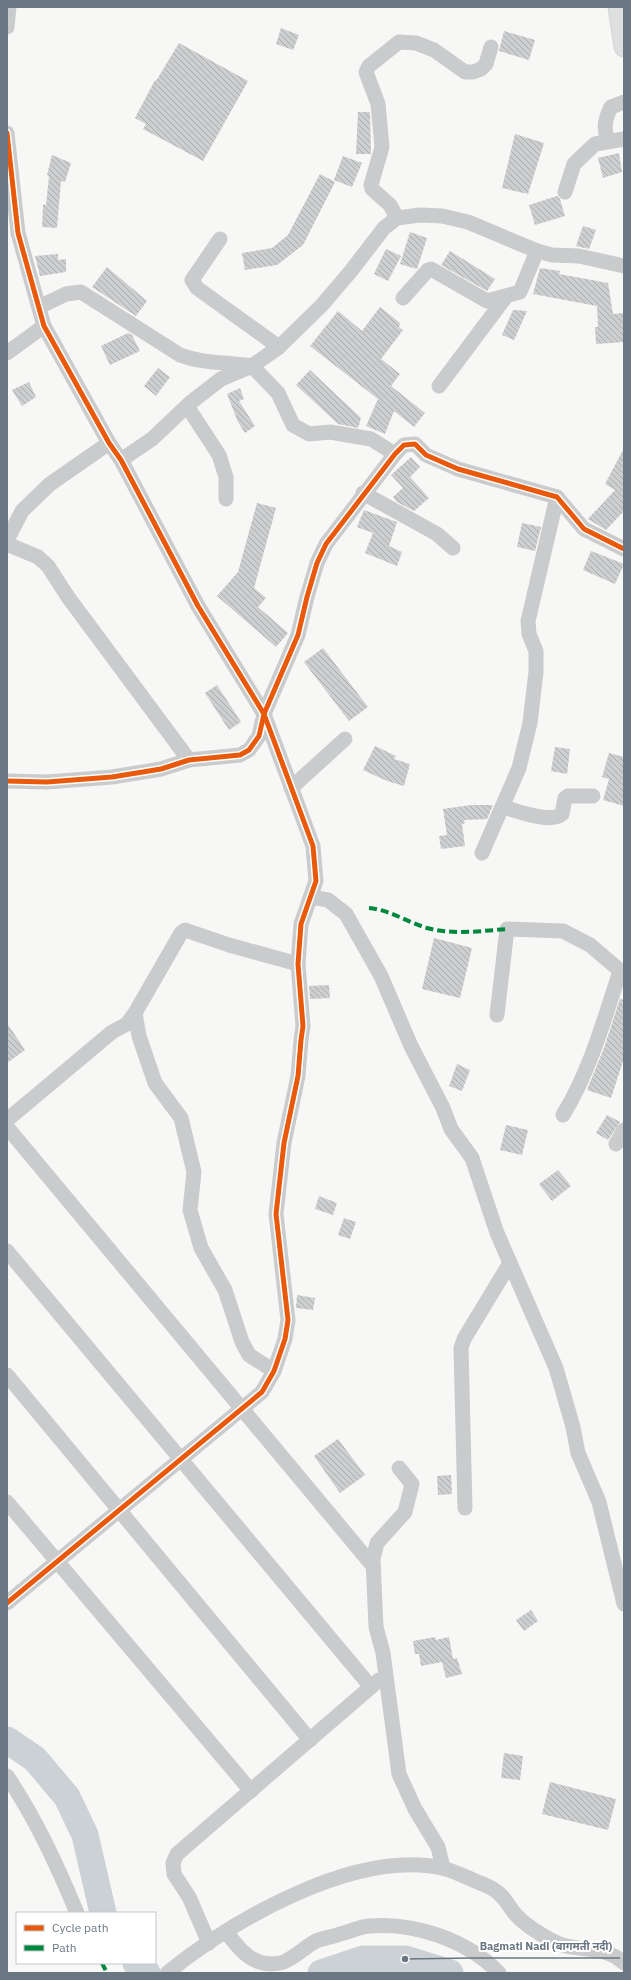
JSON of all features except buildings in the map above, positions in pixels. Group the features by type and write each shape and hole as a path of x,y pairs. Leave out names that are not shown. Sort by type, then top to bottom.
{"main road":[{"path":"618,7 624,47"}],"street":[{"path":"7,27 9,7"},
{"path":"397,218 390,205 372,189 371,185 382,147 378,104 366,72 369,66 399,42 416,43 434,50 465,72 473,72 481,69 486,64 491,47"},
{"path":"608,140 604,129 606,116 610,107 624,102"},
{"path":"7,133 18,233 44,326 120,460 198,606 264,714 313,846 316,881 301,924 298,964 303,1026 302,1040 298,1076 284,1143 276,1214 288,1320 285,1339 274,1371 262,1392 7,1603"},
{"path":"565,192 574,164 595,144 608,140 624,139"},
{"path":"120,460 152,439 187,406 221,380 252,366 279,347 322,305 351,271 384,228 397,218 407,215 442,216 468,222 537,251 552,255 579,256 624,266"},
{"path":"220,239 192,280 196,288 279,347"},
{"path":"403,298 428,270 432,269 487,301 504,298 520,292 537,251"},
{"path":"39,307 66,294 81,292 180,355 213,363 252,366 278,393 293,425 310,434 330,432 371,440 395,454"},
{"path":"439,386 504,298"},
{"path":"7,353 44,326"},
{"path":"187,406 219,455 226,477 226,499"},
{"path":"7,540 22,510 50,484 109,443"},
{"path":"7,781 47,782 112,777 161,769 189,760 240,755 249,750 259,736 264,714 298,635 306,596 317,563 326,544 363,493 404,445 415,444 426,455 458,469 557,497 584,529 624,549"},
{"path":"363,493 437,534 453,548"},
{"path":"482,853 519,768 530,723 536,672 536,651 529,634 528,622 532,599 557,497"},
{"path":"7,544 38,557 48,566 58,579 68,597 189,760"},
{"path":"291,788 345,739"},
{"path":"502,807 549,819 557,818 562,814 566,798 568,796 593,796"},
{"path":"311,897 328,900 346,914 381,976 412,1046 443,1108 451,1129 472,1158 497,1233 556,1368 573,1427 578,1453 599,1502 624,1604"},
{"path":"497,1014 507,929 564,931 590,946 622,973 586,1070 573,1099 563,1115"},
{"path":"7,1120 112,1032 127,1024 135,1013 181,933 185,930 229,945 298,964"},
{"path":"135,1013 139,1036 155,1083 181,1118 194,1172 190,1210 201,1248 225,1290 242,1342 249,1355 274,1371"},
{"path":"7,1126 373,1566"},
{"path":"616,1144 624,1130"},
{"path":"7,1251 371,1687"},
{"path":"465,1508 461,1348 464,1339 510,1263"},
{"path":"7,1375 310,1740"},
{"path":"399,1468 412,1484 405,1512 377,1543 373,1566 376,1627 383,1653 399,1774 415,1809 438,1847 443,1868"},
{"path":"7,1502 251,1791"},
{"path":"209,1943 189,1897 174,1874 173,1863 178,1854 386,1675"},
{"path":"7,1776 56,1862 76,1912"},
{"path":"166,1973 226,1932 269,1907 323,1883 350,1873 376,1868 406,1865 443,1868 492,1888 507,1901 516,1916 551,1940 563,1946 598,1950 616,1956 624,1963"},
{"path":"226,1932 245,1955 258,1961 281,1963 317,1941 368,1926 394,1926 423,1931 464,1946 490,1964 499,1973"}],"waterway":[{"path":"7,1740 35,1759 67,1797 85,1835 103,1912"},
{"path":"321,1973 363,1959 405,1959 450,1973"},
{"path":"137,1964 147,1973"}],"marked path":[{"path":"369,908 384,911 420,926 437,930 467,932 507,929"},
{"path":"102,1964 107,1973"}],"cycle path":[{"path":"7,133 18,233 44,326 109,443 121,460 198,606 264,714 313,846 316,881 301,924 298,964 303,1026 298,1076 284,1143 276,1214 288,1320 285,1339 274,1371 262,1392 7,1603"},
{"path":"7,781 47,782 112,777 161,769 189,760 240,755 249,750 259,736 264,714 298,635 317,563 326,544 395,454 404,445 415,444 426,455 458,469 557,497 584,529 624,549"}],"place":[{"name":"Bagmati Nadi (बागमती नदी)","path":"405,1959"}]}
